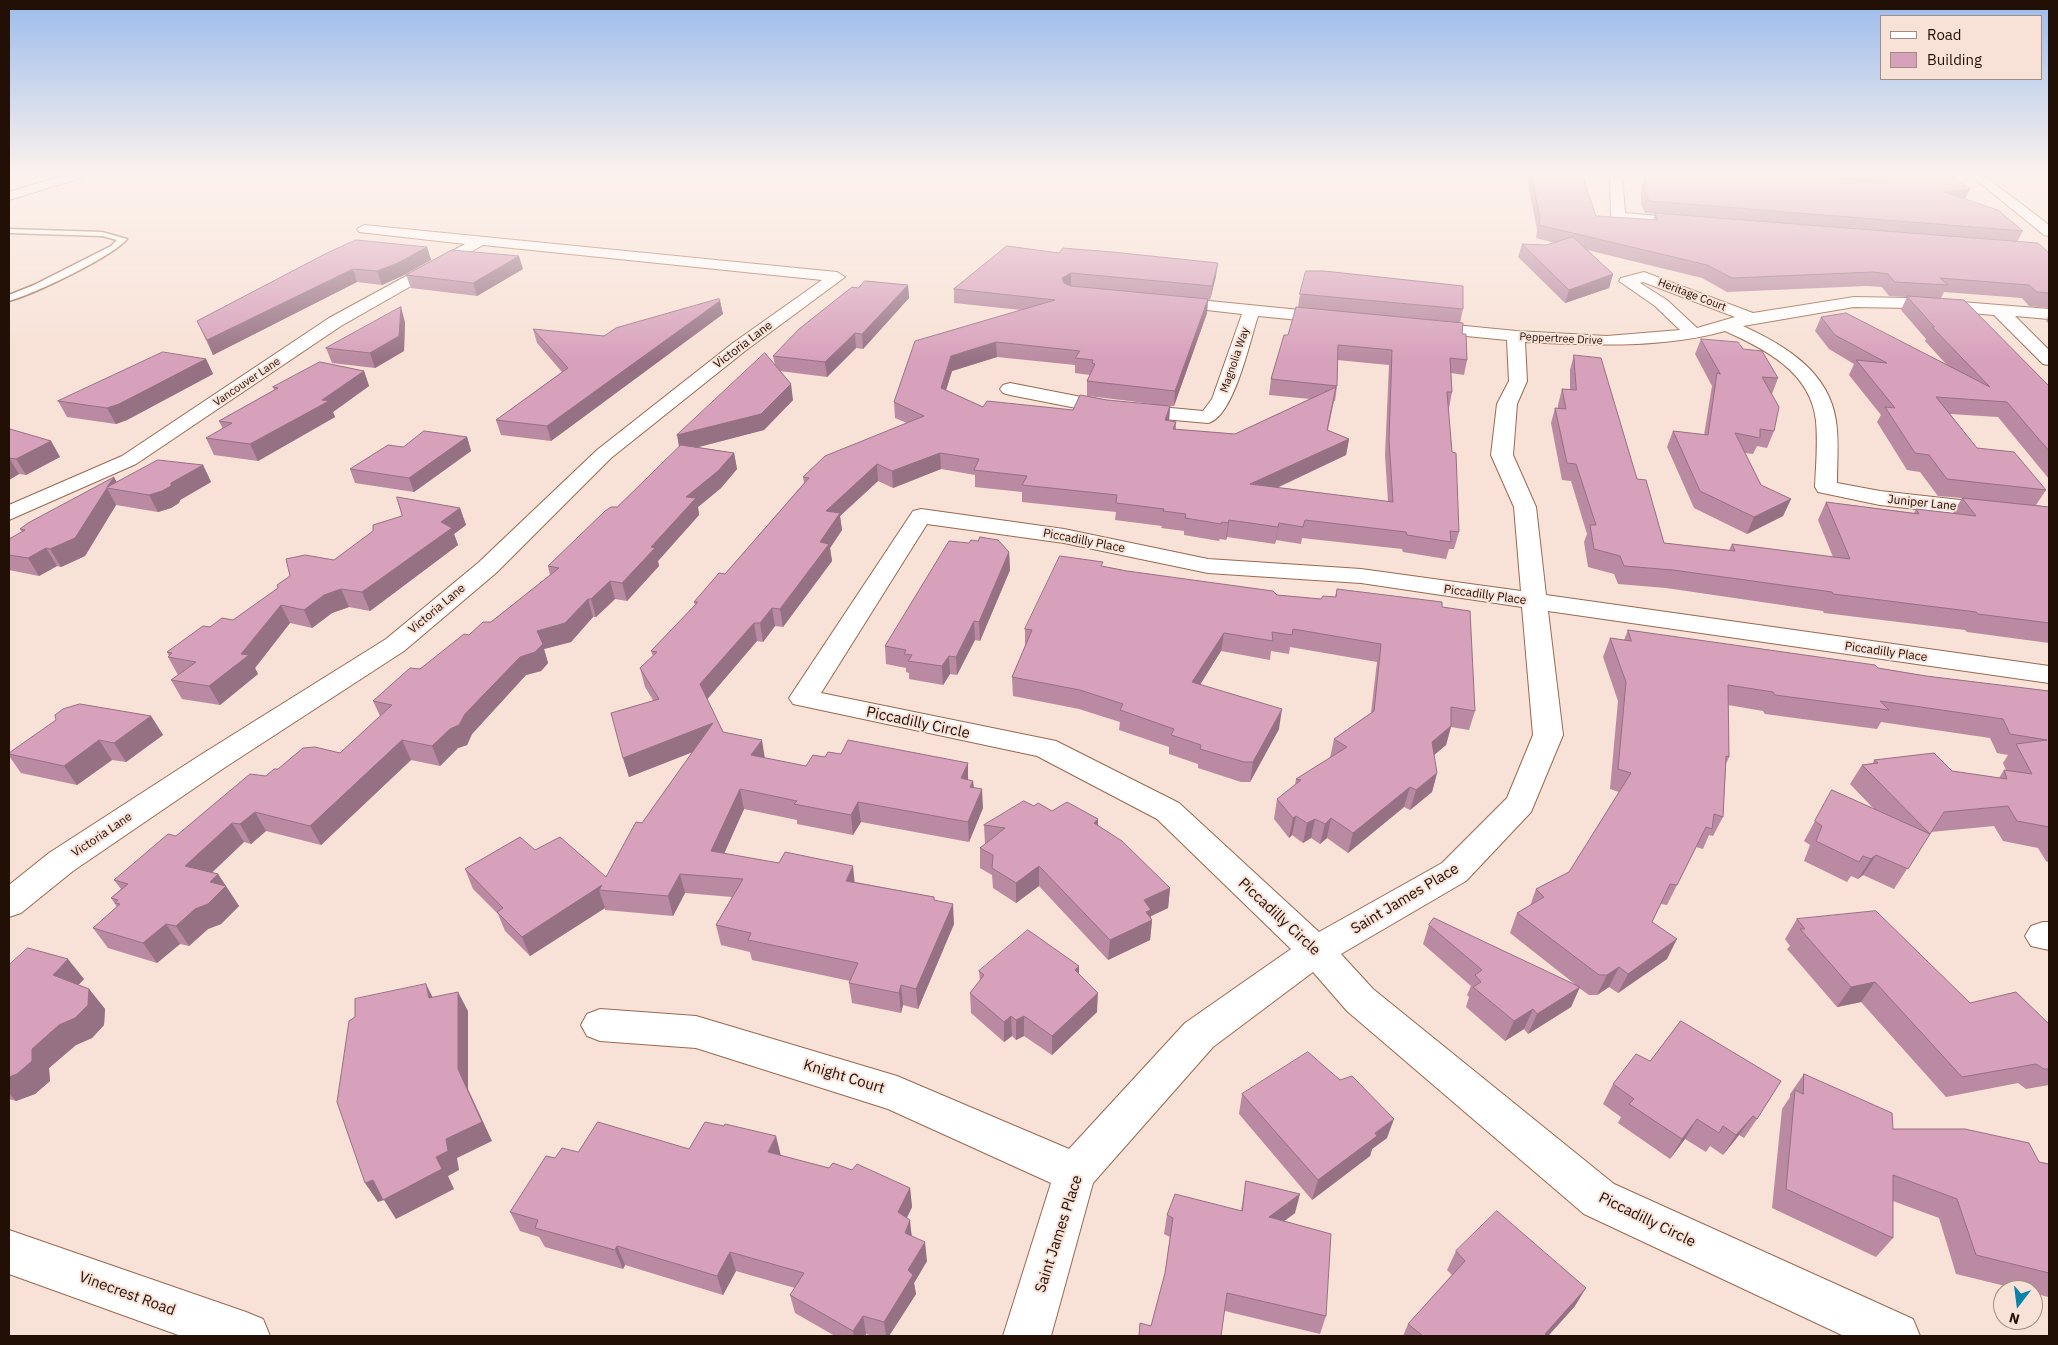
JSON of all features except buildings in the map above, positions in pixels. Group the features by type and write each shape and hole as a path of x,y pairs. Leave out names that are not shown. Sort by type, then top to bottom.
{"street":[{"path":"439,237 480,241"},
{"name":"Victoria Lane","path":"9,904 77,852 395,645 487,568 604,454 739,347 837,277 480,241"},
{"name":"Vancouver Lane","path":"9,513 129,460 335,322 480,241"},
{"name":"Heritage Court","path":"1694,334 1661,303 1627,281 1644,277 1752,318"},
{"path":"1156,301 1350,320"},
{"name":"Peppertree Drive","path":"1408,326 1607,342 1694,334 1752,318 1854,302 1911,303 2049,314"},
{"path":"1998,309 2049,360"},
{"name":"Magnolia Way","path":"1010,389 1107,408 1208,417 1221,400 1252,310"},
{"name":"Juniper Lane","path":"1728,325 1786,355 1813,383 1825,414 1826,487 1880,498 2049,517"},
{"name":"Saint James Place","path":"1027,1336 1075,1173 1199,1035 1316,952 1454,872 1520,804 1548,734 1525,507 1502,455 1507,404 1518,381 1516,336"},
{"name":"Piccadilly Place","path":"920,516 1064,536 1208,566 1361,576 2049,675"},
{"name":"Piccadilly Circle","path":"920,516 803,698 1045,748 1168,811 1316,952 1360,1000 1599,1199 1896,1336"},
{"name":"Knight Court","path":"600,1026 696,1032 897,1094 1075,1173"},
{"name":"Vinecrest Road","path":"9,1252 231,1334"}],"lane":[{"path":"9,298 37,287 114,248 123,239 114,237"}]}
